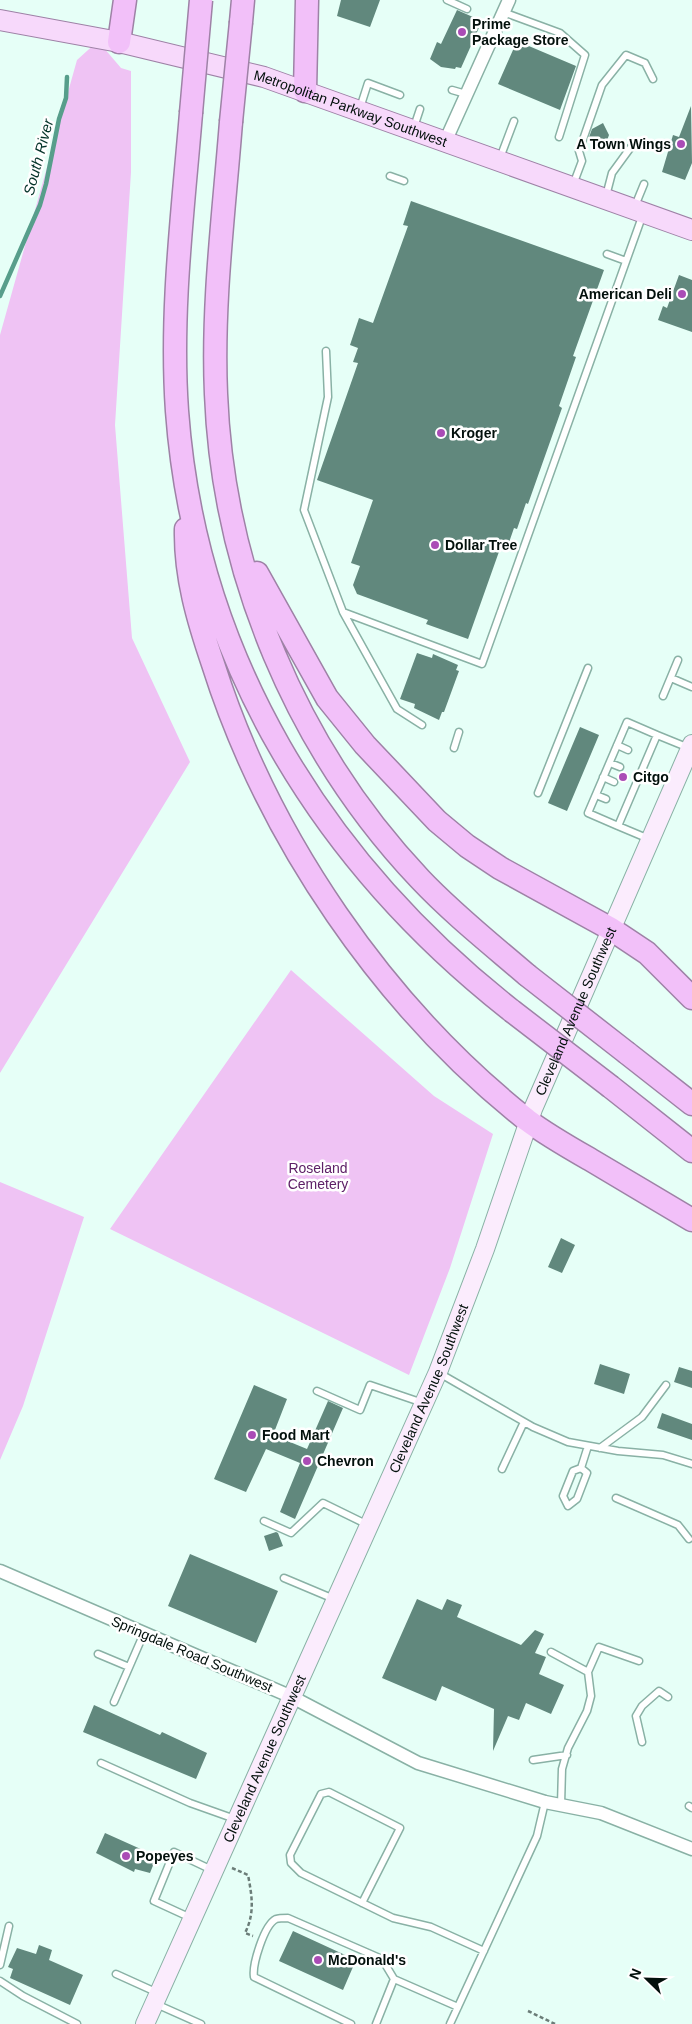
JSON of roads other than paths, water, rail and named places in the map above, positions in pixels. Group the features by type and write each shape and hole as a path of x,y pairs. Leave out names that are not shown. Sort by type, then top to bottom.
{"highway":[{"path":"119,42 126,0"},
{"path":"201,0 181,234 176,344 177,410 186,498 186,549 191,588 227,709 248,759 276,815 333,908 393,989 468,1068 529,1122 692,1220"},
{"path":"306,90 307,0"},
{"path":"242,11 231,122 216,333 216,393 219,445 235,535 267,640 290,691 338,775 419,878 527,975 692,1104"},
{"path":"186,498 222,626 249,690 292,767 320,812 353,857 392,901 465,974 692,1151"},
{"path":"235,535 327,698 365,745 410,794 437,821 494,864 611,929 647,953 692,998"}],"main road":[{"name":"Metropolitan Parkway Southwest","path":"0,20 119,42 264,77 306,90 692,230"},
{"name":"Cleveland Avenue Southwest","path":"145,2024 438,1372 529,1122 691,746"}],"street":[{"path":"445,142 509,0"},
{"name":"Springdale Road Southwest","path":"0,1571 292,1697 418,1762 545,1802 601,1814 692,1849"}],"lane":[{"path":"447,0 467,8"},
{"path":"503,12 560,33 585,55 559,137"},
{"path":"572,187 582,161 579,151 602,85 626,55 645,63 653,79"},
{"path":"359,110 368,82 400,95"},
{"path":"452,90 466,94"},
{"path":"413,130 420,109"},
{"path":"498,161 514,121"},
{"path":"606,200 612,173 631,147"},
{"path":"390,176 404,181"},
{"path":"480,671 626,261 644,184"},
{"path":"607,254 626,261"},
{"path":"326,351 328,397 304,510 343,612 397,709 422,725"},
{"path":"343,612 482,664"},
{"path":"663,696 678,660"},
{"path":"538,793 588,668"},
{"path":"671,678 692,687"},
{"path":"650,840 588,813 627,722 691,746"},
{"path":"454,748 459,732"},
{"path":"618,826 637,774 657,734"},
{"path":"617,745 628,750"},
{"path":"610,762 620,767"},
{"path":"604,777 614,782"},
{"path":"596,795 606,799"},
{"path":"438,1372 524,1422 568,1442 600,1448 663,1455 692,1464"},
{"path":"317,1390 360,1410 370,1385 424,1404"},
{"path":"600,1448 642,1417 666,1385"},
{"path":"502,1469 524,1422"},
{"path":"581,1468 588,1446"},
{"path":"581,1468 587,1473 576,1499 568,1506 563,1496 573,1471 581,1468"},
{"path":"616,1498 678,1525 689,1539"},
{"path":"264,1521 291,1533 323,1503 369,1526"},
{"path":"284,1578 336,1599"},
{"path":"114,1702 144,1633"},
{"path":"561,1805 562,1769 566,1755 589,1704 588,1672 599,1647 639,1661"},
{"path":"551,1652 588,1672"},
{"path":"98,1654 129,1668"},
{"path":"642,1742 636,1716 646,1701 659,1691 668,1696"},
{"path":"533,1760 566,1755"},
{"path":"101,1764 190,1803 236,1819"},
{"path":"362,1903 400,1828 329,1792 321,1794 290,1854 291,1863 301,1873 362,1903 393,1918 431,1927 484,1951"},
{"path":"450,2024 537,1836 545,1802"},
{"path":"192,1918 154,1901 174,1852 215,1866"},
{"path":"351,2024 254,1977 252,1967 268,1927 276,1919 288,1918 382,1959 394,1979 458,2007"},
{"path":"0,1965 9,1926"},
{"path":"116,1974 201,2024"},
{"path":"376,2024 394,1979"},
{"path":"0,1981 77,2024"}],"waterway":[{"name":"South River","path":"0,296 40,205 59,119 66,98 67,77"}],"place":[{"name":"Prime Package Store","path":"462,32"},
{"name":"A Town Wings","path":"681,144"},
{"name":"American Deli","path":"682,294"},
{"name":"Kroger","path":"441,433"},
{"name":"Dollar Tree","path":"435,545"},
{"name":"Citgo","path":"623,777"},
{"name":"Food Mart","path":"252,1435"},
{"name":"Chevron","path":"307,1461"},
{"name":"Popeyes","path":"126,1856"},
{"name":"McDonald's","path":"318,1960"}],"park label":[{"name":"Roseland Cemetery","path":"318,1176"}]}
